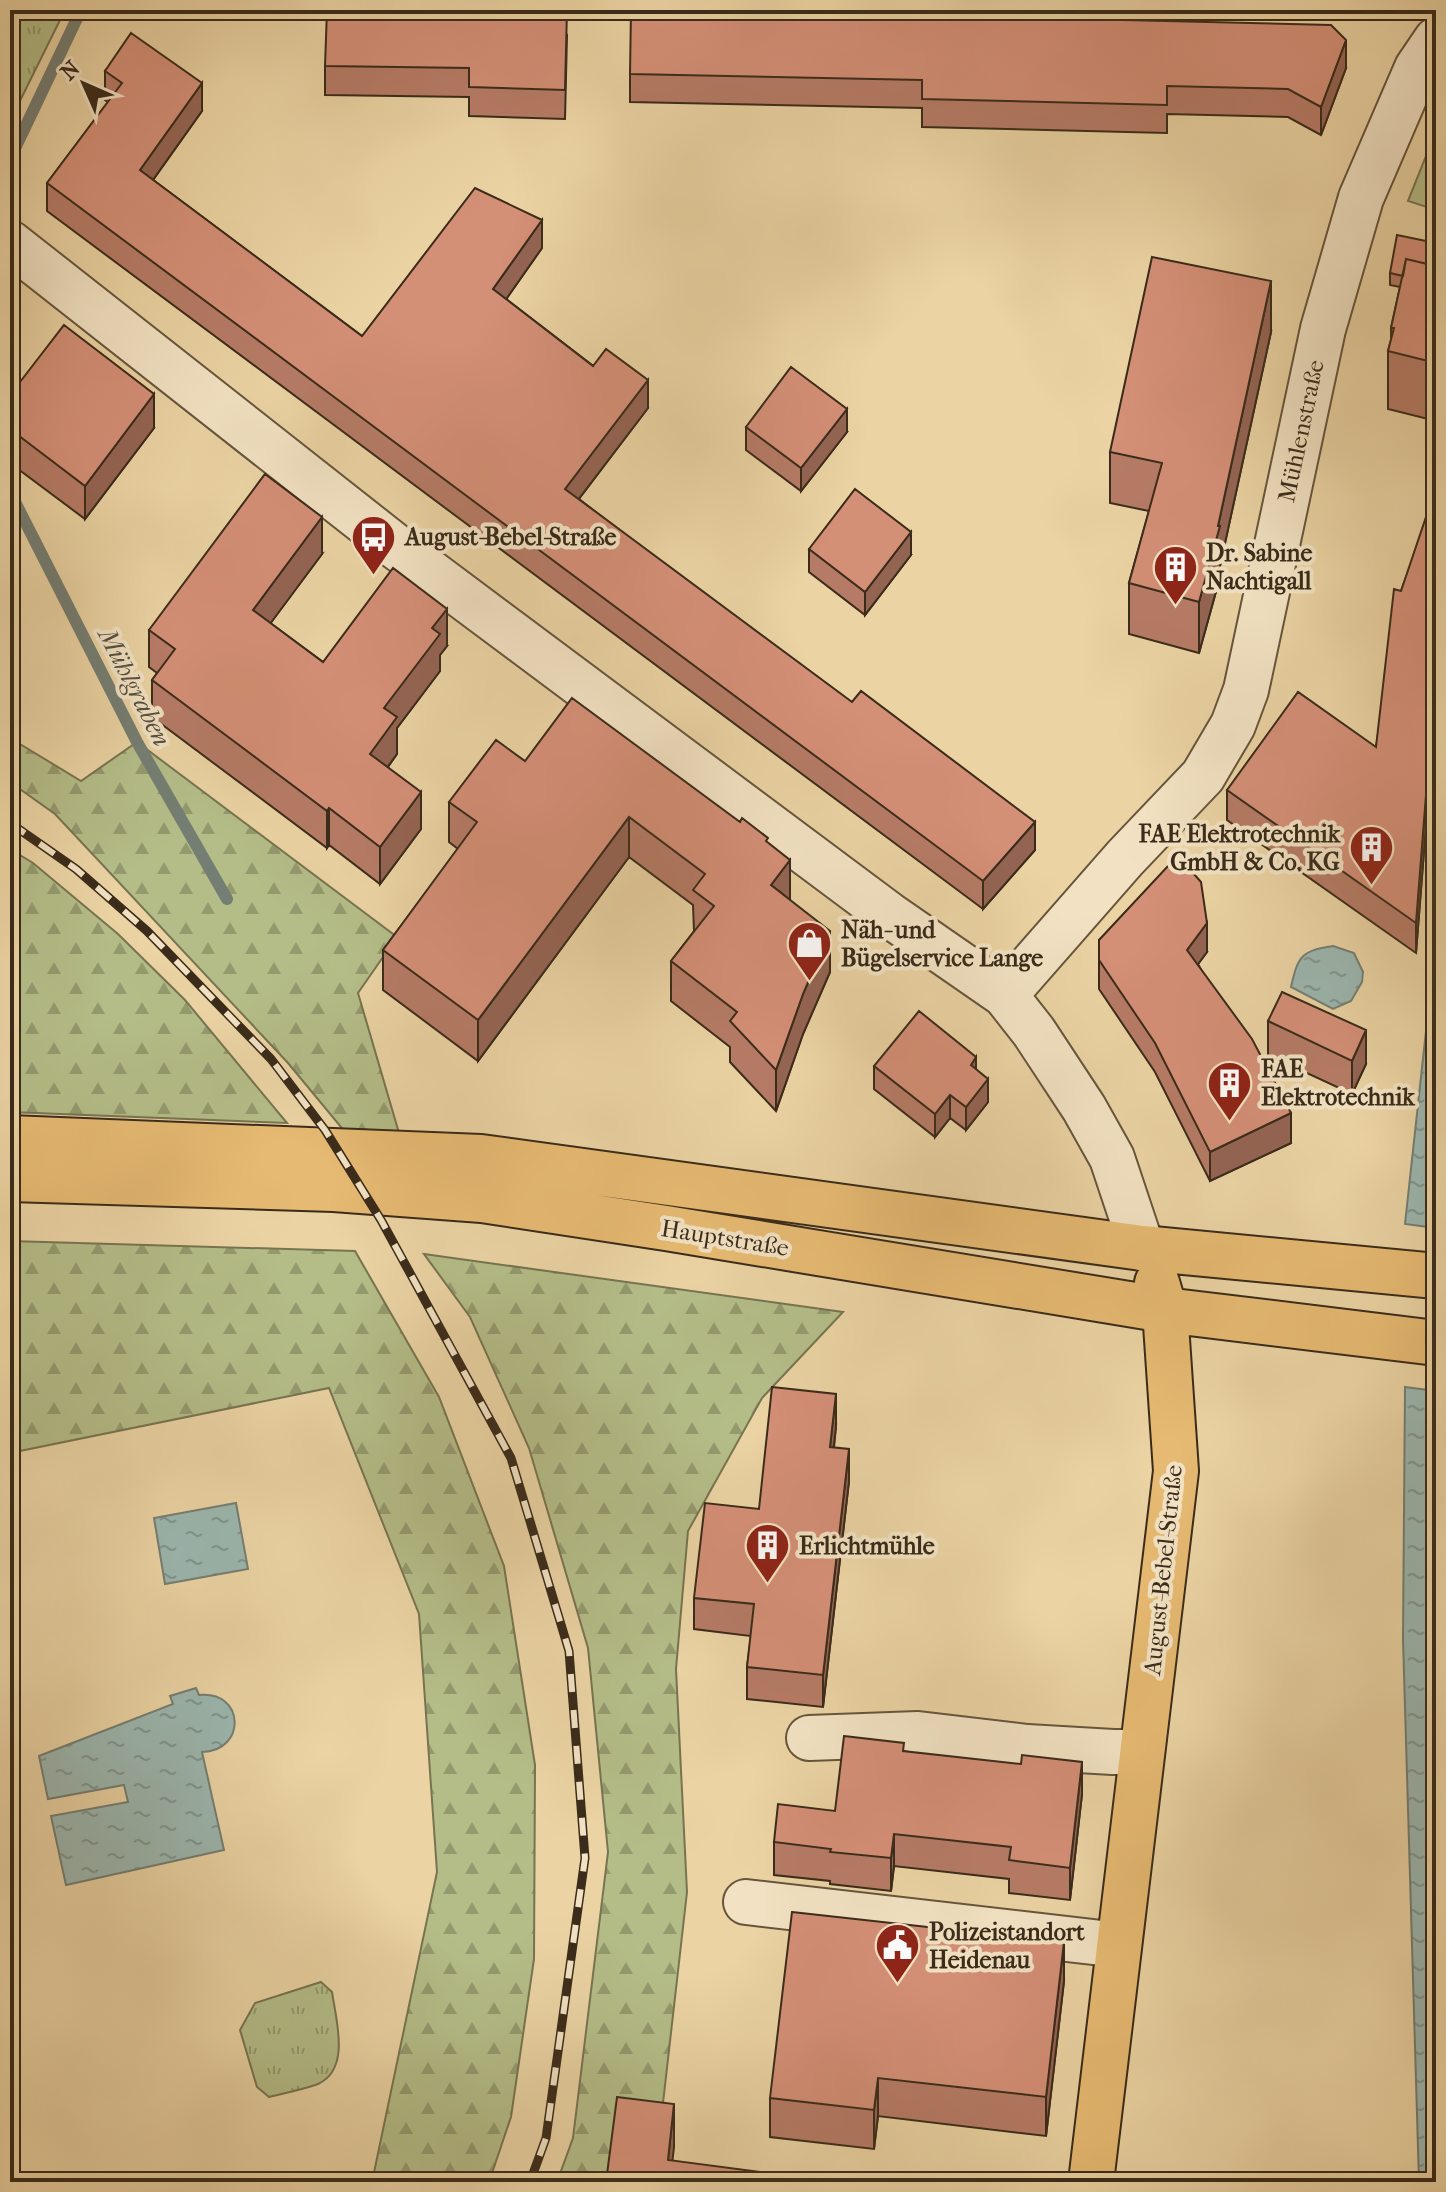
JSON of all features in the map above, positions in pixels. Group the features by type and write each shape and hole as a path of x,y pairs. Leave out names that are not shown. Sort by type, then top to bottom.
{"main road":[{"name":"Hauptstraße","path":"10,1138 481,1157 1142,1248 1436,1276"},
{"name":"Hauptstraße","path":"10,1179 334,1189 482,1200 1165,1310 1436,1343"},
{"name":"August-Bebel-Straße","path":"1091,2182 1176,1471 1165,1310 1157,1280 1142,1248"}],"street":[{"name":"Mühlenstraße","path":"1005,995 1125,858 1203,776 1233,725 1246,690 1323,329 1361,198 1417,68 1436,40"},
{"name":"August-Bebel-Straße","path":"10,243 395,546 888,914 1005,995 1076,1095 1112,1158 1142,1248"},
{"path":"809,1738 918,1734 1027,1747 1142,1752"},
{"path":"746,1902 1119,1945"}],"green space":[{"path":"10,10 65,10 10,121"},
{"path":"1436,131 1436,210 1408,201"},
{"path":"10,738 81,781 137,742 397,937 358,993 399,1133 350,1138 288,1063 55,814 10,782"},
{"path":"10,849 33,863 118,934 185,1000 287,1123 10,1112"},
{"path":"10,1241 355,1251 439,1397 504,1566 535,1765 534,1959 511,2117 489,2182 372,2182 437,1872 419,1614 329,1388 10,1453"},
{"path":"424,1254 843,1312 762,1398 688,1531 676,1669 687,1892 654,2182 557,2182 573,2138 608,1852 588,1648 529,1448 470,1317"},
{"path":"321,1982 332,1992 336,2016 339,2043 335,2067 318,2084 269,2097 257,2087 240,2030 255,2003"}],"water":[{"path":"1436,939 1436,1228 1405,1224"},
{"path":"1333,946 1354,953 1363,972 1362,982 1351,1001 1333,1009 1291,987 1296,968 1307,953"},
{"path":"1405,1387 1436,1391 1436,2182 1419,2182 1403,1639"},
{"path":"236,1503 248,1569 165,1584 154,1518"},
{"path":"196,1688 199,1695 214,1696 225,1702 235,1721 227,1742 217,1749 202,1752 224,1850 66,1885 51,1816 128,1802 124,1785 48,1799 39,1756 173,1704 170,1696"}],"building":[{"path":"327,10 567,10 565,90 469,87 469,68 325,66"},
{"path":"631,10 1331,25 1346,40 1321,107 1288,89 1167,86 1167,105 922,99 922,80 630,74"},
{"path":"131,33 202,83 140,170 362,336 475,188 542,220 493,289 593,366 606,349 648,380 565,489 852,702 861,691 1035,822 983,881 47,183 122,83 105,71"},
{"path":"1397,235 1436,243 1436,266 1406,259 1403,276 1390,273"},
{"path":"1152,257 1271,281 1220,526 1199,602 1129,583 1162,463 1110,452"},
{"path":"1406,259 1436,266 1436,363 1388,351"},
{"path":"64,325 154,394 85,486 10,429 10,395"},
{"path":"791,367 847,409 801,468 746,427"},
{"path":"265,474 322,517 253,610 323,662 393,568 447,609 432,628 440,634 384,708 397,717 370,754 421,792 380,847 152,680 175,649 149,630"},
{"path":"855,489 911,532 865,592 809,549"},
{"path":"1436,498 1436,702 1416,923 1227,790 1298,692 1376,747 1394,589 1401,591 1426,517"},
{"path":"572,698 740,822 742,818 768,838 766,841 790,860 771,885 830,931 776,1070 730,1021 737,1012 671,961 714,906 693,890 705,874 629,817 478,1020 383,950 477,822 449,802 496,740 525,761"},
{"path":"1168,866 1187,866 1201,882 1207,923 1187,950 1252,1039 1291,1113 1210,1152 1155,1043 1099,960 1099,940"},
{"path":"1282,992 1366,1030 1352,1061 1268,1021"},
{"path":"919,1011 976,1057 971,1065 988,1079 966,1107 950,1095 935,1114 874,1066"},
{"name":"Erlichtmühle","path":"772,1387 836,1394 830,1447 849,1449 823,1675 747,1667 754,1604 694,1598 705,1503 759,1509"},
{"path":"844,1736 904,1743 903,1751 1021,1764 1022,1755 1082,1762 1070,1868 1009,1860 1011,1847 894,1834 891,1858 774,1842 778,1804 835,1811"},
{"path":"792,1912 1064,1942 1046,2097 878,2078 874,2110 770,2098"},
{"path":"617,2097 674,2104 668,2160 806,2178 805,2182 606,2182"}],"waterway":[{"name":"Mühlgraben","path":"10,159 81,10"},
{"name":"Mühlgraben","path":"10,492 137,742 227,899"}],"railway":[{"path":"10,823 76,869 147,931 271,1059 325,1130 381,1220 511,1458 569,1651 585,1858 546,2138 530,2182"}],"place":[{"name":"August-Bebel-Straße","path":"374,576"},
{"name":"Dr. Sabine Nachtigall","path":"1175,606"},
{"name":"FAE Elektrotechnik GmbH & Co. KG","path":"1371,887"},
{"name":"Näh- und Bügelservice Lange","path":"810,983"},
{"name":"FAE Elektrotechnik","path":"1230,1122"},
{"name":"Erlichtmühle","path":"768,1585"},
{"name":"Polizeistandort Heidenau","path":"898,1985"}]}
